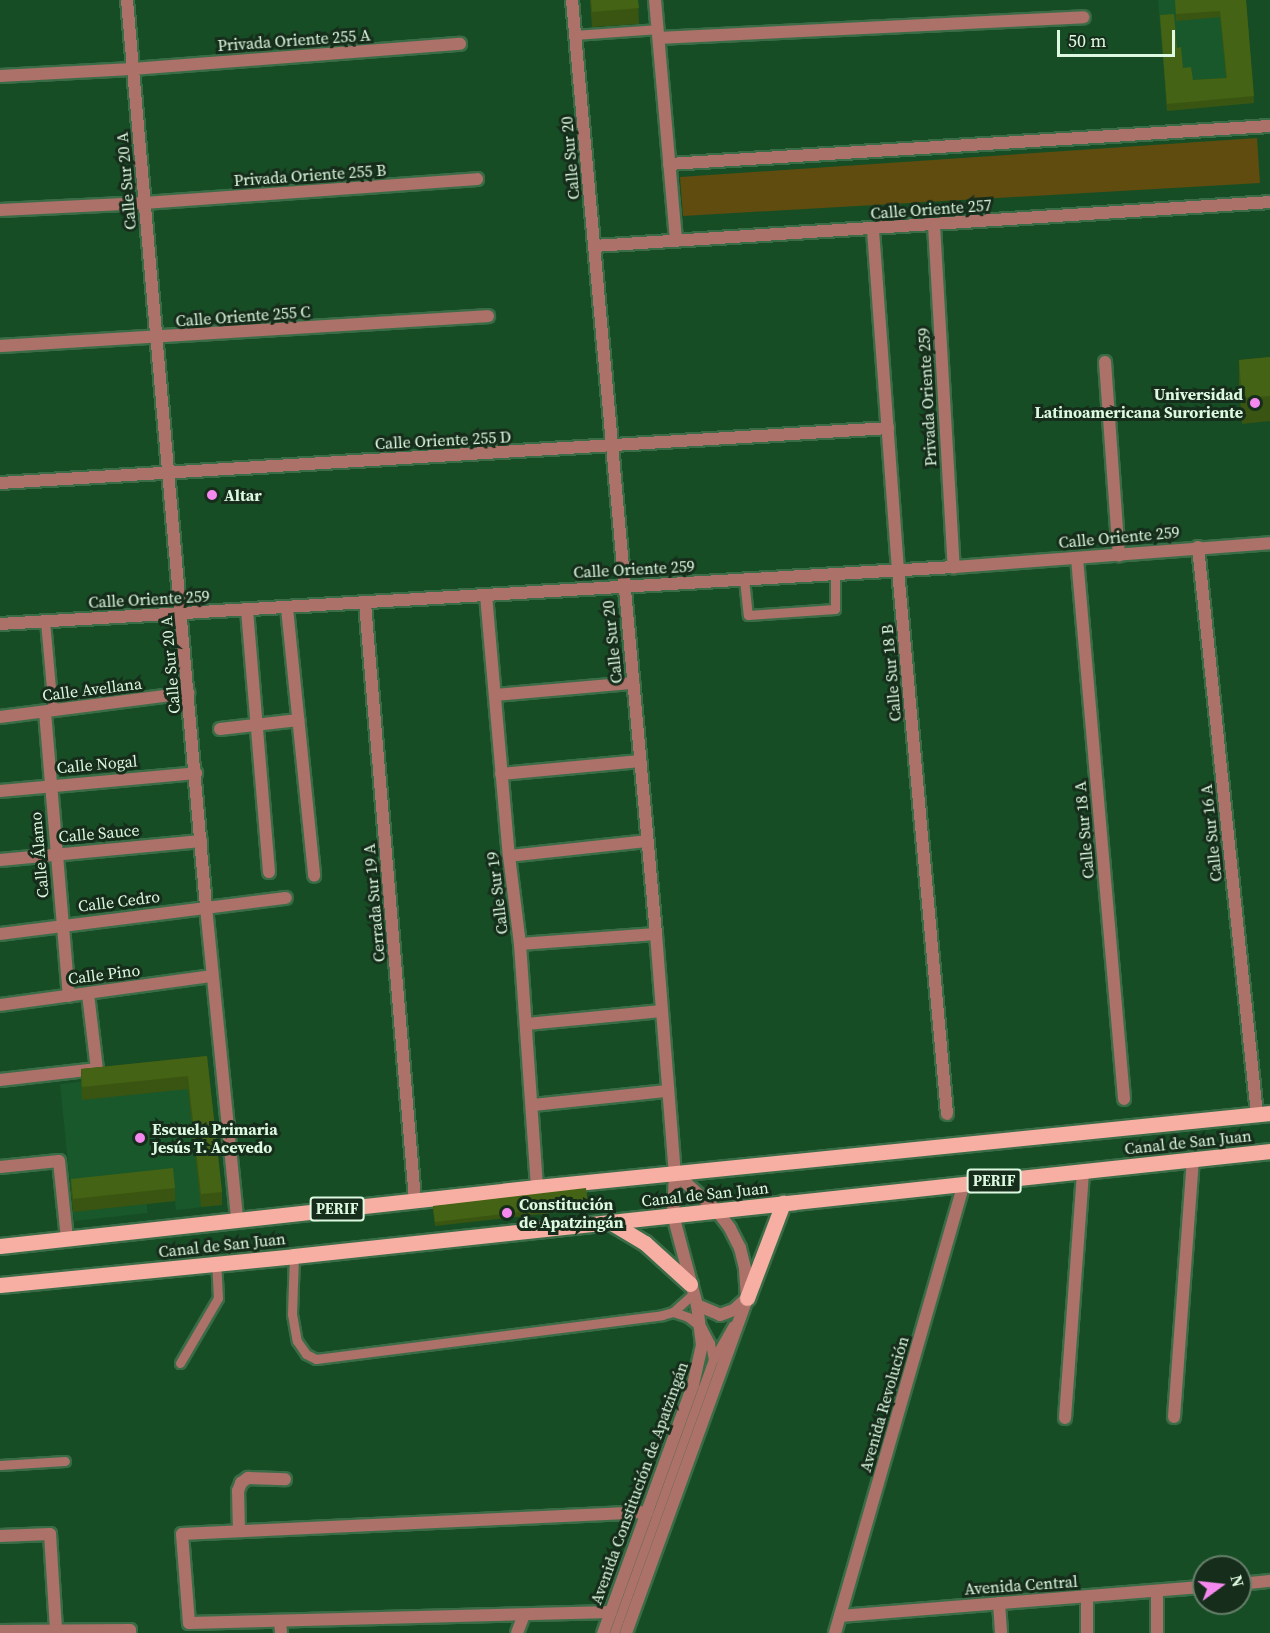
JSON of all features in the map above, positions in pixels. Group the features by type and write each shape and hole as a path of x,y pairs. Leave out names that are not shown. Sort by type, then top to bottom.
{"main road":[{"name":"Canal de San Juan","path":"0,1246 537,1187 1264,1114"},
{"name":"Canal de San Juan","path":"0,1285 294,1256 1270,1151"},
{"path":"747,1298 783,1203"},
{"path":"610,1222 645,1243 694,1294"}],"street":[{"name":"Calle Sur 20 A","path":"127,0 196,773 212,976 215,1056 237,1220"},
{"name":"Calle Sur 20","path":"572,0 656,934 675,1173"},
{"path":"655,0 676,240"},
{"path":"658,33 1083,17"},
{"name":"Privada Oriente 255 A","path":"0,76 132,69 460,44"},
{"path":"669,164 1270,126"},
{"name":"Privada Oriente 255 B","path":"0,210 144,203 477,179"},
{"name":"Calle Oriente 257","path":"594,246 873,230 1270,202"},
{"name":"Privada Oriente 259","path":"934,225 954,567"},
{"name":"Calle Sur 18 B","path":"873,230 898,570 947,1114"},
{"name":"Calle Oriente 255 C","path":"0,346 488,316"},
{"path":"1105,362 1119,555"},
{"name":"Calle Oriente 255 D","path":"0,483 888,428"},
{"name":"Calle Oriente 259","path":"0,624 954,567 1270,543"},
{"name":"Calle Sur 16 A","path":"1198,547 1264,1114"},
{"name":"Calle Sur 18 A","path":"1077,558 1124,1099"},
{"name":"Calle Sur 19","path":"486,595 501,774 527,1024 537,1187"},
{"name":"Cerrada Sur 19 A","path":"365,603 415,1200"},
{"path":"288,608 314,876"},
{"path":"247,610 269,872"},
{"path":"495,695 633,683"},
{"name":"Calle Avellana","path":"0,717 188,693"},
{"name":"Calle Álamo","path":"49,711 49,785 69,996"},
{"path":"220,729 298,720"},
{"path":"501,774 640,761"},
{"name":"Calle Nogal","path":"0,791 196,773"},
{"name":"Calle Sauce","path":"0,860 201,841"},
{"path":"509,856 647,841"},
{"name":"Calle Cedro","path":"0,934 286,898"},
{"path":"520,944 656,934"},
{"name":"Calle Pino","path":"0,1005 212,976"},
{"path":"0,1080 103,1068 88,994"},
{"path":"527,1024 661,1011"},
{"path":"533,1105 667,1091"},
{"path":"1174,1417 1193,1159"},
{"path":"0,1167 59,1161 67,1238"},
{"path":"1065,1418 1083,1171"},
{"path":"627,1633 747,1298 745,1268 740,1248 717,1210 675,1173"},
{"name":"Avenida Constitución de Apatzingán","path":"603,1633 700,1363 702,1328 673,1215 675,1173"},
{"name":"Avenida Revolución","path":"835,1633 964,1184"},
{"path":"694,1294 720,1315 734,1310 747,1298"},
{"path":"239,1532 238,1491 241,1483 248,1479 285,1479"},
{"path":"610,1612 281,1627 189,1623 182,1534 647,1512"},
{"path":"0,1536 50,1534 56,1630"},
{"path":"1252,1583 1270,1581"},
{"name":"Avenida Central","path":"840,1616 1192,1588"},
{"path":"1157,1591 1157,1633"},
{"path":"1086,1597 1087,1633"},
{"path":"999,1602 1001,1633"},
{"path":"517,1633 524,1615"},
{"path":"0,1631 130,1630 130,1633"}],"lane":[{"path":"575,35 658,33"},
{"path":"744,579 748,615 836,609 835,573"},
{"name":"Calle Álamo","path":"45,621 49,711"},
{"path":"294,1256 292,1314 297,1341 306,1354 316,1359 673,1312 688,1317 702,1328 710,1343 713,1360"},
{"path":"180,1363 218,1298 216,1264"},
{"path":"673,1312 694,1294"},
{"name":"Avenida Constitución de Apatzingán","path":"614,1633 713,1360 747,1298"},
{"path":"0,1465 64,1461"}],"shaded area":[{"path":"1158,0 1245,0 1254,103 1167,111"},
{"path":"1257,138 1260,183 683,216 680,177"},
{"name":"Escuela Primaria Jesús T. Acevedo","path":"207,1069 222,1205 176,1210 175,1201 147,1204 147,1213 74,1221 60,1084"}],"building":[{"path":"591,0 638,0 639,8 592,12"},
{"path":"1175,0 1246,0 1254,96 1167,104 1160,15 1174,14 1177,48 1181,47 1183,68 1191,67 1193,80 1227,78 1220,11 1176,14"},
{"path":"1270,357 1270,396 1242,398 1239,360"},
{"path":"207,1056 222,1192 201,1194 188,1076 82,1087 81,1069"},
{"path":"173,1168 175,1188 73,1199 71,1179"},
{"path":"586,1188 588,1204 435,1222 433,1206"}],"place":[{"name":"Universidad Latinoamericana Suroriente","path":"1255,403"},
{"name":"Altar","path":"212,495"},
{"name":"Escuela Primaria Jesús T. Acevedo","path":"140,1138"},
{"name":"Constitución de Apatzingán","path":"507,1213"}]}
